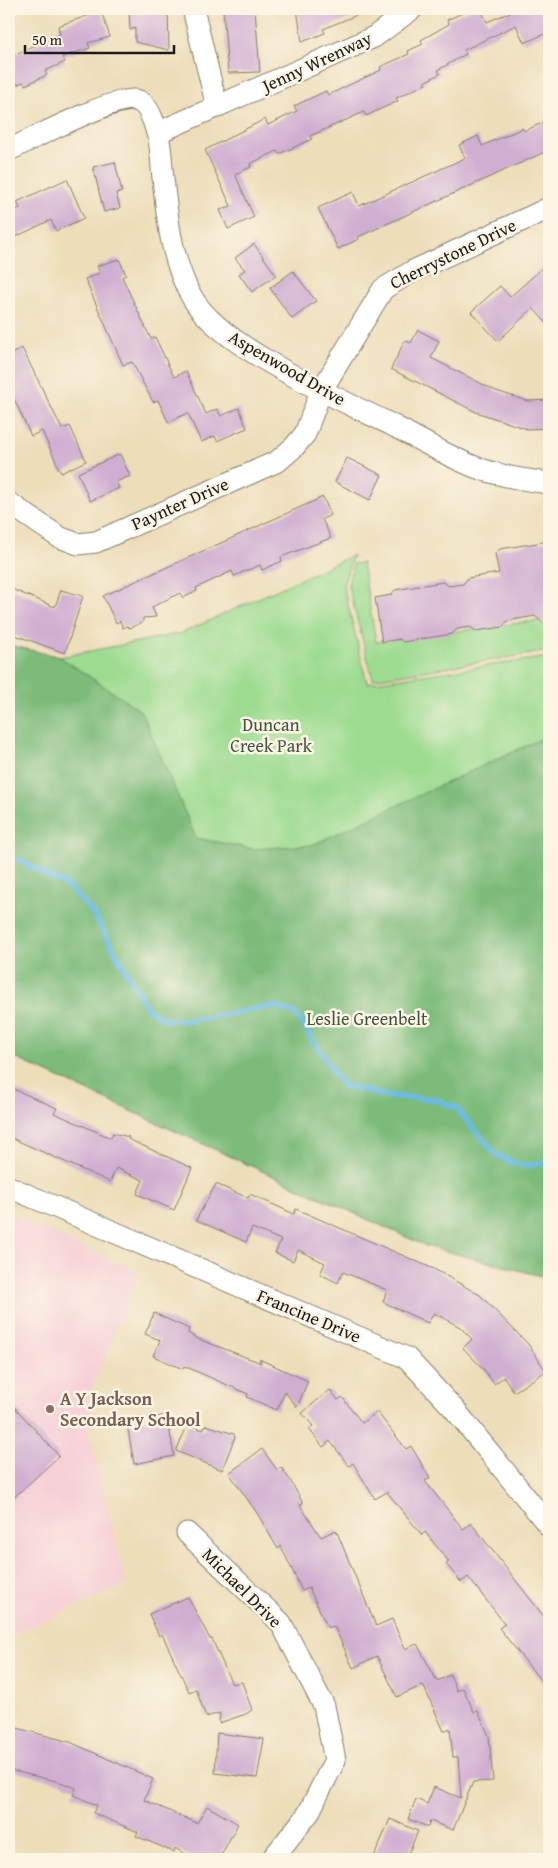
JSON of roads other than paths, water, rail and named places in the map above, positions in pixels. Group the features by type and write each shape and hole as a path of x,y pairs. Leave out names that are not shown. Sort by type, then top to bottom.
{"street":[{"path":"193,9 217,107"},
{"name":"Jenny Wrenway","path":"157,133 374,37 412,9"},
{"name":"Aspenwood Drive","path":"9,150 109,104 134,99 149,112 157,133 172,239 193,299 216,327 242,345 322,390 475,467 521,480 549,483"},
{"name":"Cherrystone Drive","path":"322,390 382,289 414,271 549,208"},
{"name":"Paynter Drive","path":"9,503 59,536 78,544 96,542 278,461 305,434 322,390"},
{"name":"Francine Drive","path":"9,1187 407,1358 455,1410 549,1526"},
{"name":"Michael Drive","path":"187,1533 281,1622 324,1706 335,1760 308,1814 272,1859"}],"waterway":[{"path":"9,855 69,887 94,914 147,1008 163,1019 187,1021 274,1006 296,1014 342,1085 385,1096 435,1099 456,1108 496,1154 508,1161 525,1166 549,1162"}],"place":[{"name":"A Y Jackson Secondary School","path":"50,1409"}],"park label":[{"name":"Duncan Creek Park","path":"271,735"},
{"name":"Leslie Greenbelt","path":"367,1019"}]}
